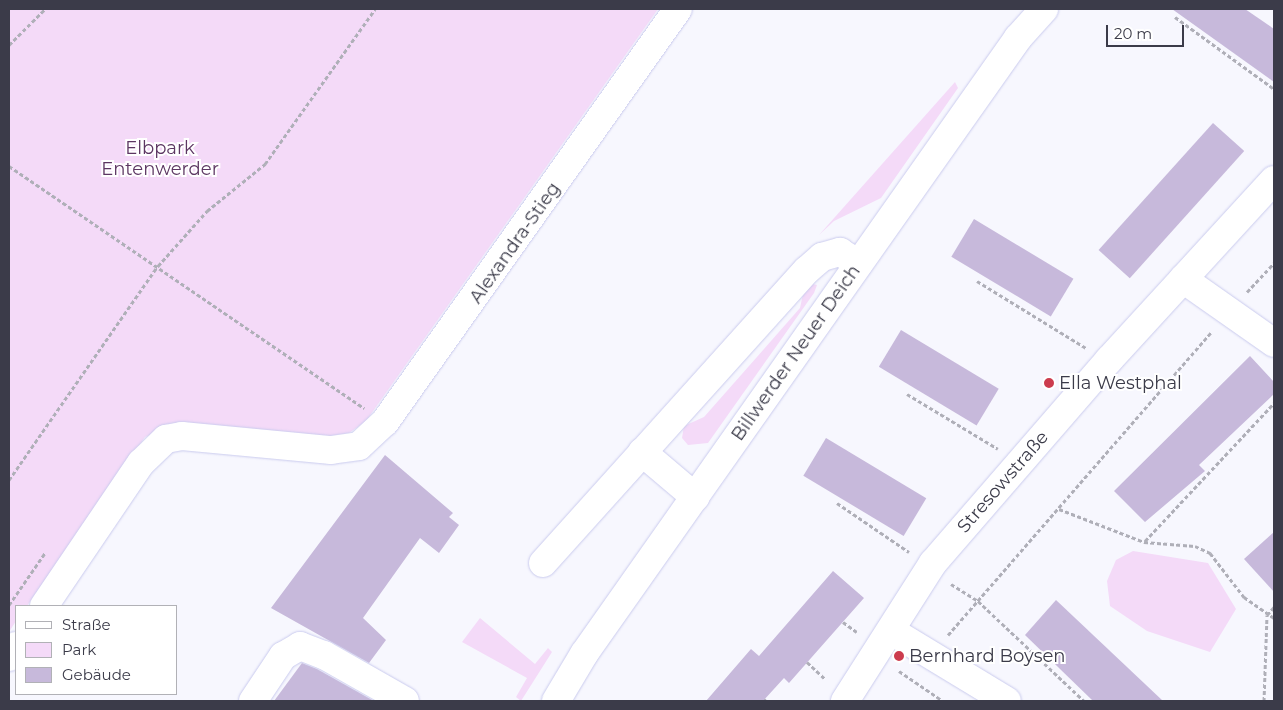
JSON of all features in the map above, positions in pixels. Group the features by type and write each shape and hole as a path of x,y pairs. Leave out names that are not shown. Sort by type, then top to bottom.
{"street":[{"name":"Alexandra-Stieg","path":"45,605 142,463 166,439 182,436 331,450 358,446 385,422 678,9"},
{"name":"Billwerder Neuer Deich","path":"556,701 695,497 1018,38 1044,9"},
{"name":"Stresowstraße","path":"845,701 893,632 928,570 1109,360 1274,180"},
{"path":"543,563 814,263 840,252 859,264"},
{"path":"1183,280 1226,314 1274,343"},
{"path":"642,452 695,497"},
{"path":"893,632 1006,701"},
{"path":"253,701 283,656 300,646 324,655 405,701"}],"path":[{"path":"9,45 45,9"},
{"path":"9,480 158,266 207,211 265,164 375,9"},
{"path":"1175,17 1274,89"},
{"path":"9,166 385,422"},
{"path":"930,656 1226,314 1274,263"},
{"path":"977,281 1109,360"},
{"path":"907,394 999,449"},
{"path":"1144,542 1274,403"},
{"path":"837,503 928,570 978,601 1084,701"},
{"path":"1059,509 1144,542 1195,546 1210,553 1244,597 1267,615 1274,618"},
{"path":"1264,701 1267,615 1274,607"},
{"path":"842,622 857,632"},
{"path":"807,662 825,679"},
{"path":"899,671 943,701"}],"green space":[{"name":"Elbpark Entenwerder","path":"9,9 658,9 366,421 349,433 330,436 164,429 145,437 28,605 15,605 15,623 9,632"},
{"path":"955,82 958,88 881,198 834,221 819,235"},
{"path":"812,284 817,285 814,293 708,443 688,445 682,438 684,426 704,417 800,308 803,294"},
{"path":"1133,551 1208,563 1236,609 1210,652 1147,631 1110,606 1107,581 1116,560"},
{"path":"480,618 535,664 548,648 552,652 521,701 516,697 527,678 462,642"}],"building":[{"path":"1172,9 1245,9 1274,29 1274,82"},
{"path":"1213,123 1244,151 1130,278 1099,250"},
{"path":"974,219 1073,279 1051,316 951,257"},
{"path":"901,330 999,389 977,426 879,367"},
{"path":"1250,356 1274,382 1274,394 1199,465 1205,471 1145,522 1114,491"},
{"path":"826,438 926,498 904,536 803,476"},
{"path":"385,455 453,513 449,517 459,525 439,553 420,538 363,618 386,640 369,663 271,608"},
{"path":"1274,532 1274,592 1244,559"},
{"path":"833,571 864,598 789,683 784,678 763,701 706,701 751,649 759,656"},
{"path":"1056,600 1163,701 1093,701 1025,635"},
{"path":"302,663 317,669 374,701 274,701"}],"place":[{"name":"Ella Westphal","path":"1049,383"},
{"name":"Bernhard Boysen","path":"899,656"}]}
